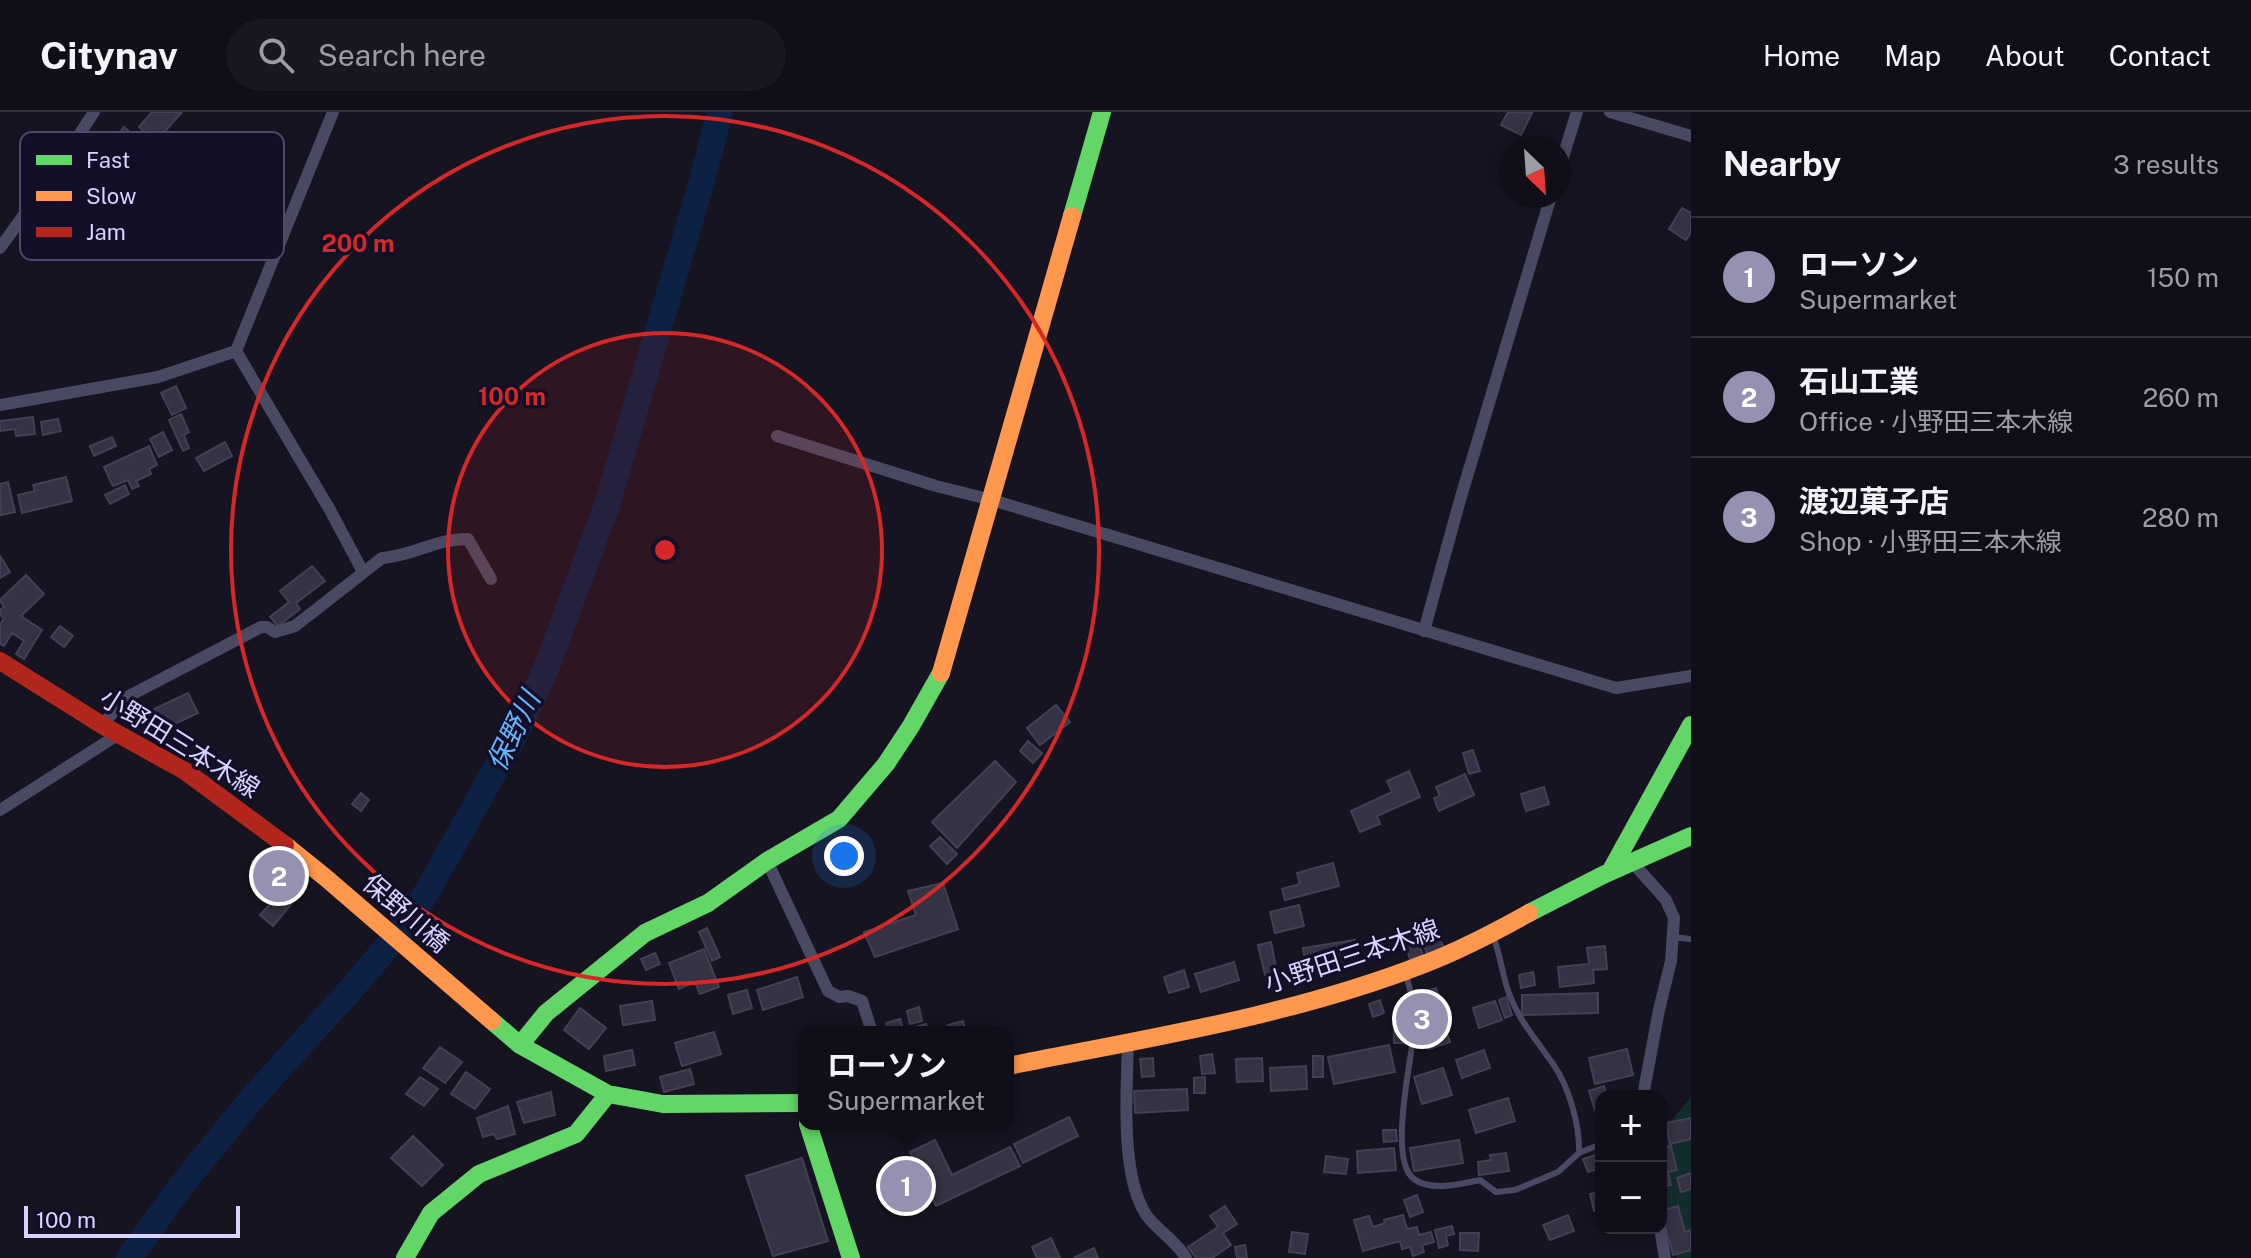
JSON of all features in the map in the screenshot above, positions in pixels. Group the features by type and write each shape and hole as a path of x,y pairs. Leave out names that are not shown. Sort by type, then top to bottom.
{"street":[{"path":"81,132 94,112"},
{"path":"284,233 333,112"},
{"path":"798,1105 663,1104 608,1094 520,1045 546,1013 645,933 708,903 767,861 839,819 874,781 903,742 942,671 1102,112"},
{"path":"1570,136 1577,112"},
{"path":"1610,112 1691,136"},
{"path":"1424,631 1547,208"},
{"path":"0,248 20,220"},
{"path":"0,405 158,377 236,351 273,260"},
{"path":"236,351 323,497 363,572"},
{"path":"777,436 1616,688 1691,676"},
{"path":"102,725 127,697 250,633 263,627 275,632 295,626 382,558 398,557 447,540 468,539 491,579"},
{"name":"小野田三本木線","path":"0,661 102,725 185,771 326,878"},
{"path":"1610,872 1691,725"},
{"path":"0,810 119,734"},
{"name":"小野田三本木線","path":"1014,1065 1306,1001 1405,971 1492,933 1610,872 1691,836"},
{"path":"767,861 828,991 839,997 848,996 862,1001 870,1026"},
{"path":"1633,863 1666,900 1674,918 1671,961 1644,1090"},
{"name":"保野川橋","path":"326,878 520,1045"},
{"path":"1128,1042 1126,1128 1134,1184 1145,1214 1166,1233 1186,1258"},
{"path":"405,1258 431,1213 479,1174 576,1134 608,1094"},
{"path":"810,1130 851,1258"},
{"path":"1661,1234 1665,1258"}],"lane":[{"path":"1492,933 1510,996 1520,1018 1567,1088 1580,1137 1579,1153"},
{"path":"1672,937 1691,939"},
{"path":"1405,971 1414,1005 1415,1023 1403,1102 1404,1169 1415,1180 1430,1185 1480,1180 1496,1192 1515,1190 1558,1172 1579,1153 1595,1146"}],"green space":[{"path":"1691,1097 1691,1258 1677,1258 1667,1214 1667,1127"}],"building":[{"path":"152,112 182,112 164,132 145,132 139,127"},
{"path":"1508,112 1532,113 1521,135 1501,125"},
{"path":"1682,208 1691,213 1691,232 1686,240 1669,229"},
{"path":"176,386 186,408 172,415 161,393"},
{"path":"181,414 189,432 184,435 189,448 183,451 169,420"},
{"path":"33,417 35,434 16,436 15,429 0,431 0,421"},
{"path":"58,419 61,431 43,435 41,422"},
{"path":"163,432 172,450 159,457 150,439"},
{"path":"112,437 116,446 94,456 90,446"},
{"path":"225,442 232,456 204,471 196,458"},
{"path":"149,446 157,465 149,469 151,474 136,481 139,486 132,489 128,480 113,486 104,467"},
{"path":"66,477 72,501 22,513 18,495 35,491 33,485"},
{"path":"8,482 15,512 1,515 0,484"},
{"path":"125,485 129,494 110,504 105,495"},
{"path":"0,556 10,572 0,578"},
{"path":"312,566 325,581 296,603 300,609 278,626 270,617 289,602 280,591"},
{"path":"26,575 44,594 21,616 42,630 24,659 16,654 24,641 12,633 4,646 0,644 0,625 4,618 0,610 4,607 0,600"},
{"path":"60,626 73,636 64,647 51,637"},
{"path":"188,693 198,713 162,730 152,710"},
{"path":"142,704 151,716 136,726 128,713"},
{"path":"1056,705 1070,722 1040,745 1027,728"},
{"path":"1028,741 1042,753 1033,763 1020,751"},
{"path":"1473,750 1480,771 1469,774 1463,753"},
{"path":"995,761 1016,782 957,848 932,822"},
{"path":"1409,771 1420,797 1377,816 1380,824 1360,832 1351,811 1392,792 1387,781"},
{"path":"1465,774 1474,795 1439,811 1434,798 1440,796 1436,787"},
{"path":"1544,787 1549,804 1526,811 1521,794"},
{"path":"361,793 369,800 361,811 352,804"},
{"path":"940,837 957,854 947,864 930,846"},
{"path":"260,854 293,882 289,887 299,895 273,926 260,915 284,895 256,872 259,868 252,862"},
{"path":"1333,863 1339,886 1285,900 1282,889 1300,884 1297,873"},
{"path":"943,883 958,929 875,957 864,932 916,915 908,891"},
{"path":"1299,905 1304,926 1275,933 1270,912"},
{"path":"707,928 720,957 712,961 699,932"},
{"path":"1438,933 1444,949 1428,956 1422,939"},
{"path":"1416,936 1423,955 1410,959 1404,941"},
{"path":"1355,940 1359,963 1307,972 1303,948"},
{"path":"1271,942 1277,972 1265,975 1258,945"},
{"path":"1605,946 1607,969 1593,970 1594,983 1560,987 1558,967 1589,964 1587,948"},
{"path":"704,949 719,987 700,994 695,982 679,989 669,963"},
{"path":"655,953 660,964 646,970 641,959"},
{"path":"1234,962 1239,980 1201,992 1195,974"},
{"path":"1184,970 1189,987 1169,993 1164,977"},
{"path":"1533,972 1535,985 1521,988 1519,975"},
{"path":"797,977 803,997 763,1010 757,990"},
{"path":"1436,988 1446,1025 1426,1030 1416,994"},
{"path":"747,990 752,1008 733,1014 728,995"},
{"path":"1598,993 1598,1013 1522,1015 1522,995"},
{"path":"1506,997 1512,1015 1505,1018 1499,1000"},
{"path":"1380,1000 1384,1013 1373,1017 1369,1004"},
{"path":"652,1001 655,1020 623,1025 620,1006"},
{"path":"1495,1001 1502,1020 1479,1028 1473,1008"},
{"path":"919,1007 922,1021 910,1024 907,1011"},
{"path":"580,1008 606,1028 589,1049 564,1030"},
{"path":"900,1019 902,1026 887,1026 886,1023"},
{"path":"1394,1020 1407,1020 1406,1043 1394,1043"},
{"path":"963,1021 964,1026 948,1026"},
{"path":"1446,1030 1450,1042 1429,1049 1425,1037"},
{"path":"714,1032 721,1054 682,1066 675,1043"},
{"path":"1389,1045 1395,1072 1334,1084 1328,1057"},
{"path":"440,1047 462,1062 445,1083 423,1068"},
{"path":"1627,1049 1633,1075 1595,1084 1589,1058"},
{"path":"632,1050 635,1065 606,1071 604,1056"},
{"path":"1484,1050 1490,1068 1462,1078 1456,1060"},
{"path":"1212,1054 1215,1073 1202,1074 1200,1056"},
{"path":"1313,1056 1323,1056 1323,1077 1313,1077"},
{"path":"1153,1058 1154,1076 1142,1077 1140,1059"},
{"path":"1262,1058 1263,1081 1237,1082 1236,1059"},
{"path":"1306,1066 1307,1089 1271,1091 1270,1068"},
{"path":"1443,1068 1452,1095 1422,1104 1414,1077"},
{"path":"690,1069 694,1084 664,1092 660,1077"},
{"path":"466,1072 490,1089 475,1109 451,1094"},
{"path":"420,1077 438,1089 424,1106 406,1094"},
{"path":"1205,1077 1205,1093 1194,1093 1194,1078"},
{"path":"1604,1086 1605,1090 1595,1090 1595,1110 1589,1091"},
{"path":"1187,1089 1188,1110 1135,1113 1134,1091"},
{"path":"551,1092 555,1115 524,1123 517,1102"},
{"path":"1508,1098 1515,1121 1476,1133 1469,1110"},
{"path":"508,1106 515,1134 497,1139 494,1134 483,1137 477,1118"},
{"path":"1069,1117 1078,1136 1023,1163 1014,1144"},
{"path":"1691,1118 1691,1139 1670,1144 1667,1123"},
{"path":"1383,1130 1396,1130 1397,1141 1384,1142"},
{"path":"413,1136 443,1165 422,1186 391,1158"},
{"path":"935,1140 952,1175 1010,1147 1020,1166 936,1206 910,1152"},
{"path":"1459,1140 1463,1163 1414,1171 1410,1148"},
{"path":"1671,1146 1677,1170 1668,1172 1671,1185 1667,1186 1667,1162 1667,1147"},
{"path":"1394,1148 1396,1170 1358,1173 1357,1151"},
{"path":"1506,1153 1509,1171 1479,1175 1478,1162 1491,1160 1490,1155"},
{"path":"1595,1155 1595,1170 1588,1172 1583,1159"},
{"path":"1326,1156 1348,1159 1346,1174 1324,1172"},
{"path":"802,1158 828,1241 773,1256 746,1176"},
{"path":"910,1162 923,1202 901,1209 888,1170"},
{"path":"1691,1173 1691,1189 1681,1192 1677,1178"},
{"path":"1595,1193 1595,1211 1594,1211 1590,1194"},
{"path":"1417,1195 1423,1212 1410,1217 1404,1200"},
{"path":"1225,1206 1237,1224 1223,1233 1231,1245 1212,1258 1196,1258 1188,1247 1218,1227 1210,1216"},
{"path":"1678,1206 1685,1232 1691,1230 1691,1250 1673,1255 1667,1233 1667,1209"},
{"path":"1403,1215 1407,1229 1417,1227 1419,1235 1431,1232 1434,1242 1422,1245 1424,1252 1413,1256 1410,1247 1402,1249 1400,1241 1363,1251 1354,1220 1369,1216 1373,1227 1385,1223 1384,1220"},
{"path":"1568,1215 1574,1231 1550,1240 1543,1225"},
{"path":"1452,1226 1454,1234 1446,1236 1448,1245 1439,1248 1435,1230"},
{"path":"1292,1232 1308,1234 1305,1254 1289,1252"},
{"path":"1460,1233 1479,1233 1478,1251 1460,1250"},
{"path":"1051,1238 1060,1258 1037,1258 1032,1247"},
{"path":"1245,1245 1247,1258 1237,1258 1235,1247"},
{"path":"1094,1248 1098,1258 1075,1257"}],"waterway":[{"name":"保野川","path":"129,1258 182,1185 254,1096 405,926 518,729 546,669 607,505 720,112"}],"traffic: fast":[{"path":"1072,216 1102,112"},
{"path":"520,1045 546,1013 645,933 708,903 767,861 839,819 886,764 941,673"},
{"path":"1610,872 1691,725"},
{"path":"1529,913 1603,875 1691,836"},
{"path":"492,1021 520,1045 608,1094 663,1104 798,1103"},
{"path":"405,1258 431,1213 479,1174 576,1134 608,1094"},
{"path":"810,1130 851,1258"}],"traffic: slow":[{"path":"941,673 1072,216"},
{"path":"285,845 492,1021"},
{"path":"1014,1065 1218,1024 1322,998 1438,959 1529,913"}],"traffic: jam":[{"path":"0,661 102,725 185,771 285,845"}],"place":[{"name":"石山工業","path":"279,876"},
{"name":"渡辺菓子店","path":"1422,1019"},
{"name":"ローソン","path":"906,1186"}]}
